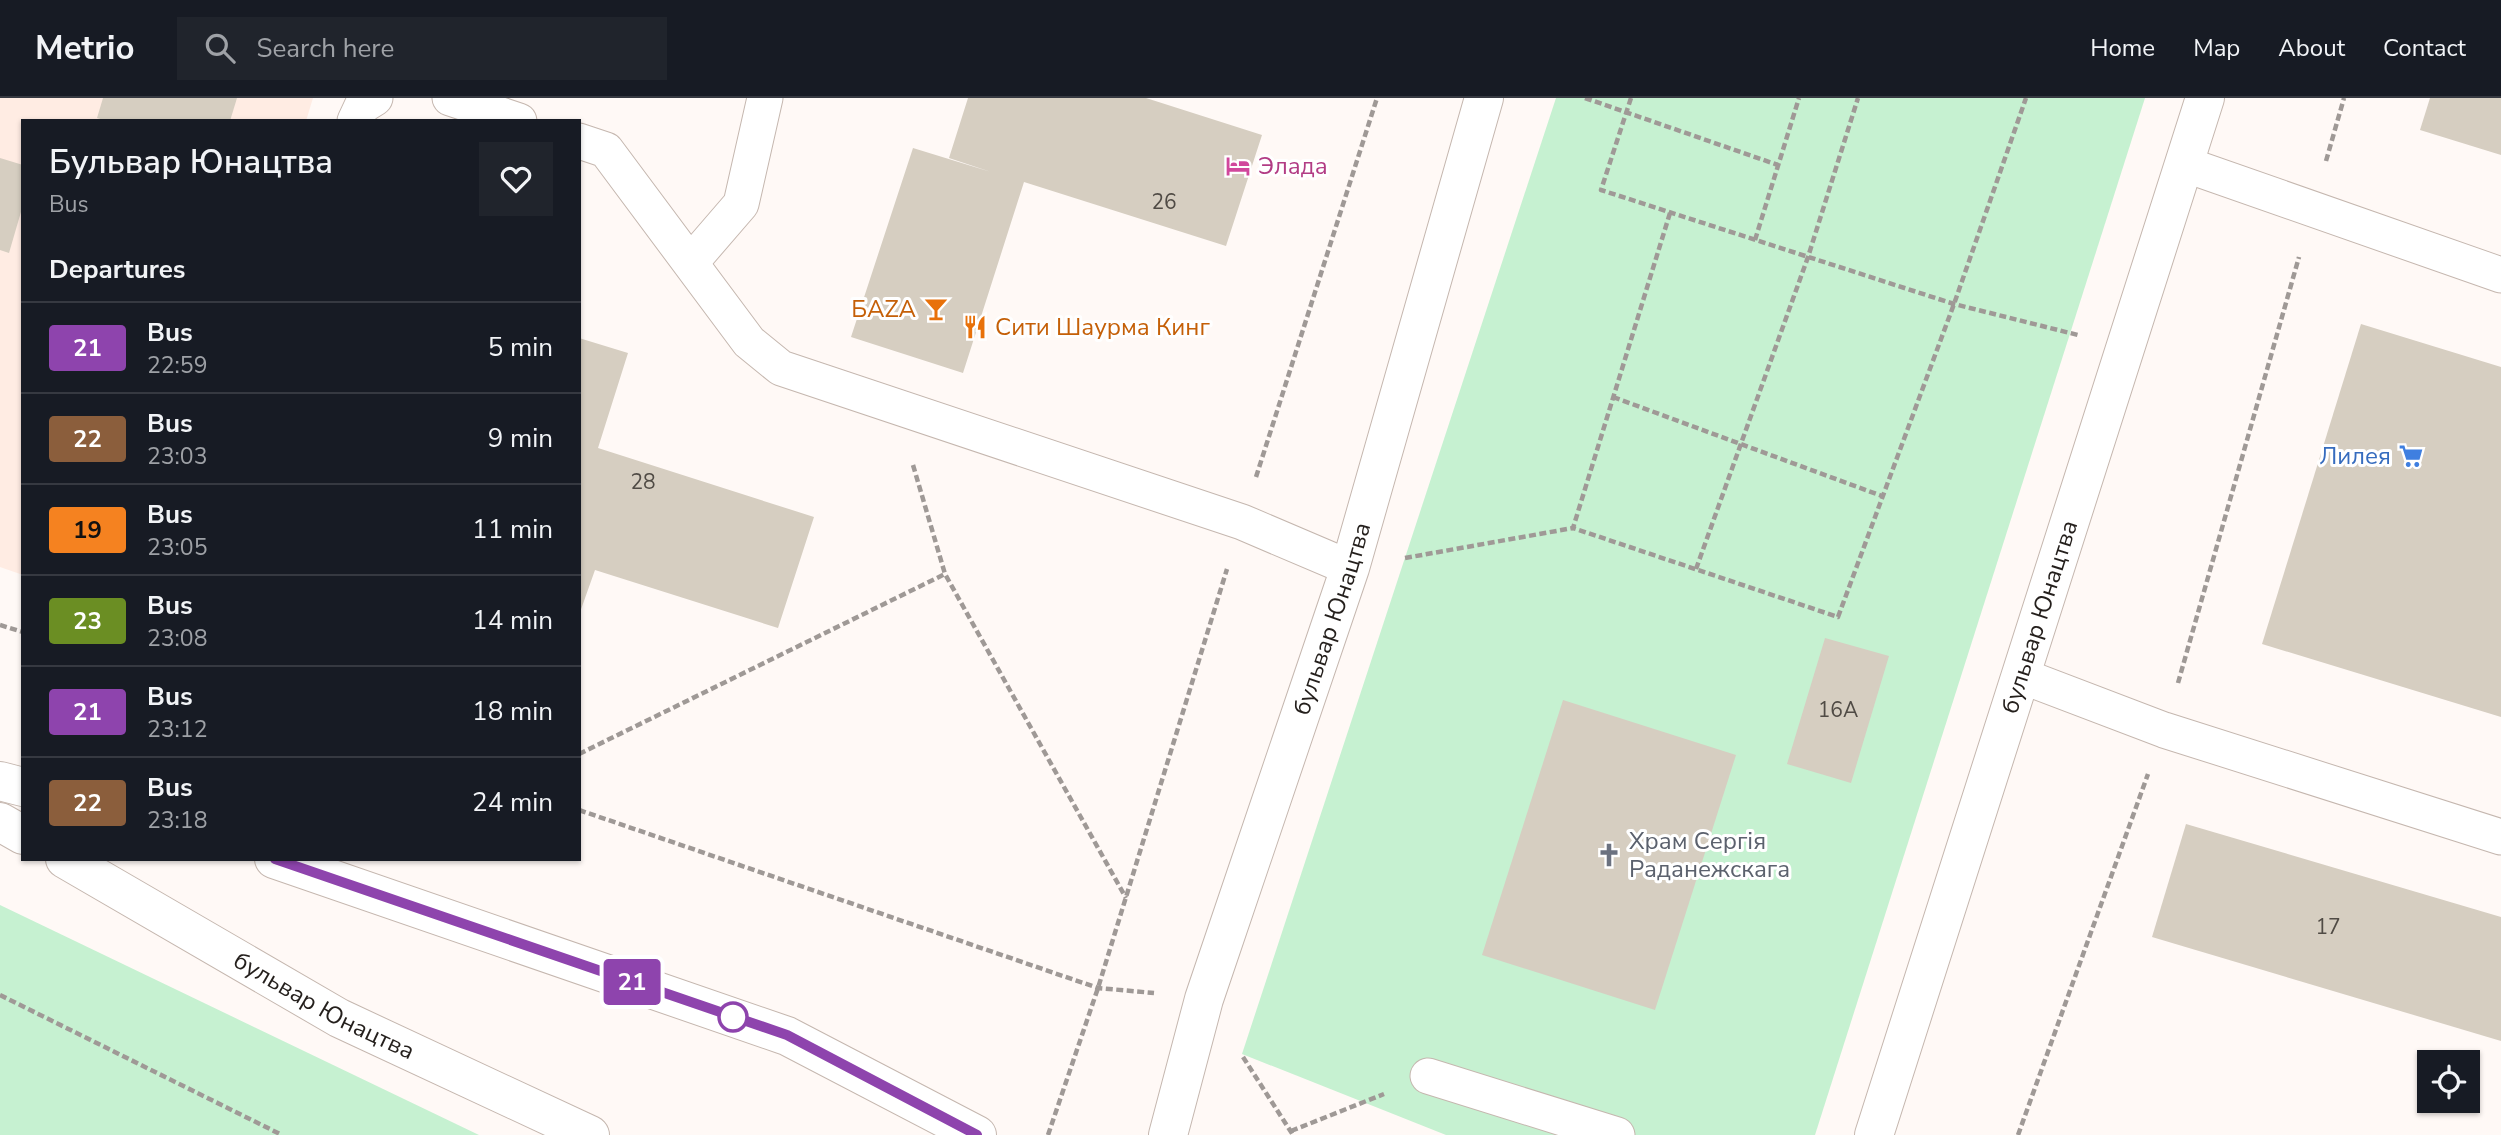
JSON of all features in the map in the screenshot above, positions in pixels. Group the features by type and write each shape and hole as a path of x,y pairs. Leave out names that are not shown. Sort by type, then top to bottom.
{"street":[{"name":"бульвар Юнацтва","path":"1168,1135 1204,999 1350,568 1484,98"},
{"name":"бульвар Юнацтва","path":"1874,1135 2205,98"},
{"path":"0,781 21,786"},
{"path":"0,822 21,834"},
{"name":"бульвар Юнацтва","path":"68,861 340,1018 590,1135"},
{"path":"280,861 787,1035 977,1135"}],"lane":[{"path":"356,119 362,106 374,98"},
{"path":"450,98 513,119"},
{"path":"691,262 741,204 765,98"},
{"path":"581,142 606,150 749,342 780,368 1242,522 1350,568"},
{"path":"2184,164 2501,275"},
{"path":"2022,676 2164,730 2501,837"},
{"path":"1428,1076 1617,1135"}],"path":[{"path":"1048,1135 1098,988 1377,98"},
{"path":"1585,98 1778,165"},
{"path":"1631,98 1601,190 1954,304 2126,347"},
{"path":"1755,240 1799,98"},
{"path":"1696,569 1808,257 1858,98"},
{"path":"1350,568 1573,528 1838,617 1954,304 2026,98"},
{"path":"2018,1135 2164,730 2344,98"},
{"path":"1573,528 1670,213"},
{"path":"1614,397 1740,446 1882,496"},
{"path":"896,407 945,575 1126,898"},
{"path":"581,753 945,575"},
{"path":"0,625 21,631"},
{"path":"581,811 1098,988 1204,999 1292,1133 1428,1076"},
{"path":"0,995 282,1135"}],"shaded area":[{"path":"0,98 313,98 307,119 21,119 21,574 0,567"}],"green space":[{"path":"1556,98 2145,98 1815,1135 1446,1135 1242,1054"},
{"path":"0,905 479,1135 0,1135"}],"building":[{"path":"103,98 237,98 231,119 97,118"},
{"path":"968,98 1146,98 1262,135 1226,246 1024,182 963,373 851,337 913,148 991,172 949,158"},
{"path":"2430,98 2501,98 2501,155 2420,130"},
{"path":"0,158 21,164 21,212 9,253 0,250"},
{"name":"Лилея","path":"2361,324 2501,367 2501,717 2262,644"},
{"path":"581,339 628,353 598,448 814,517 778,628 595,570 581,609"},
{"path":"1825,638 1889,656 1851,783 1787,764"},
{"name":"Храм Сергія Раданежскага","path":"1563,700 1736,755 1655,1010 1482,955"},
{"path":"2186,824 2501,917 2501,1041 2152,937"}],"bus line":[{"name":"21","path":"281,861 787,1035 977,1135"}],"place":[{"name":"Элада","path":"1238,166"},
{"name":"БАZA","path":"936,309"},
{"name":"Сити Шаурма Кинг","path":"975,327"},
{"name":"Лилея","path":"2411,456"},
{"name":"Храм Сергія Раданежскага","path":"1609,855"}]}
